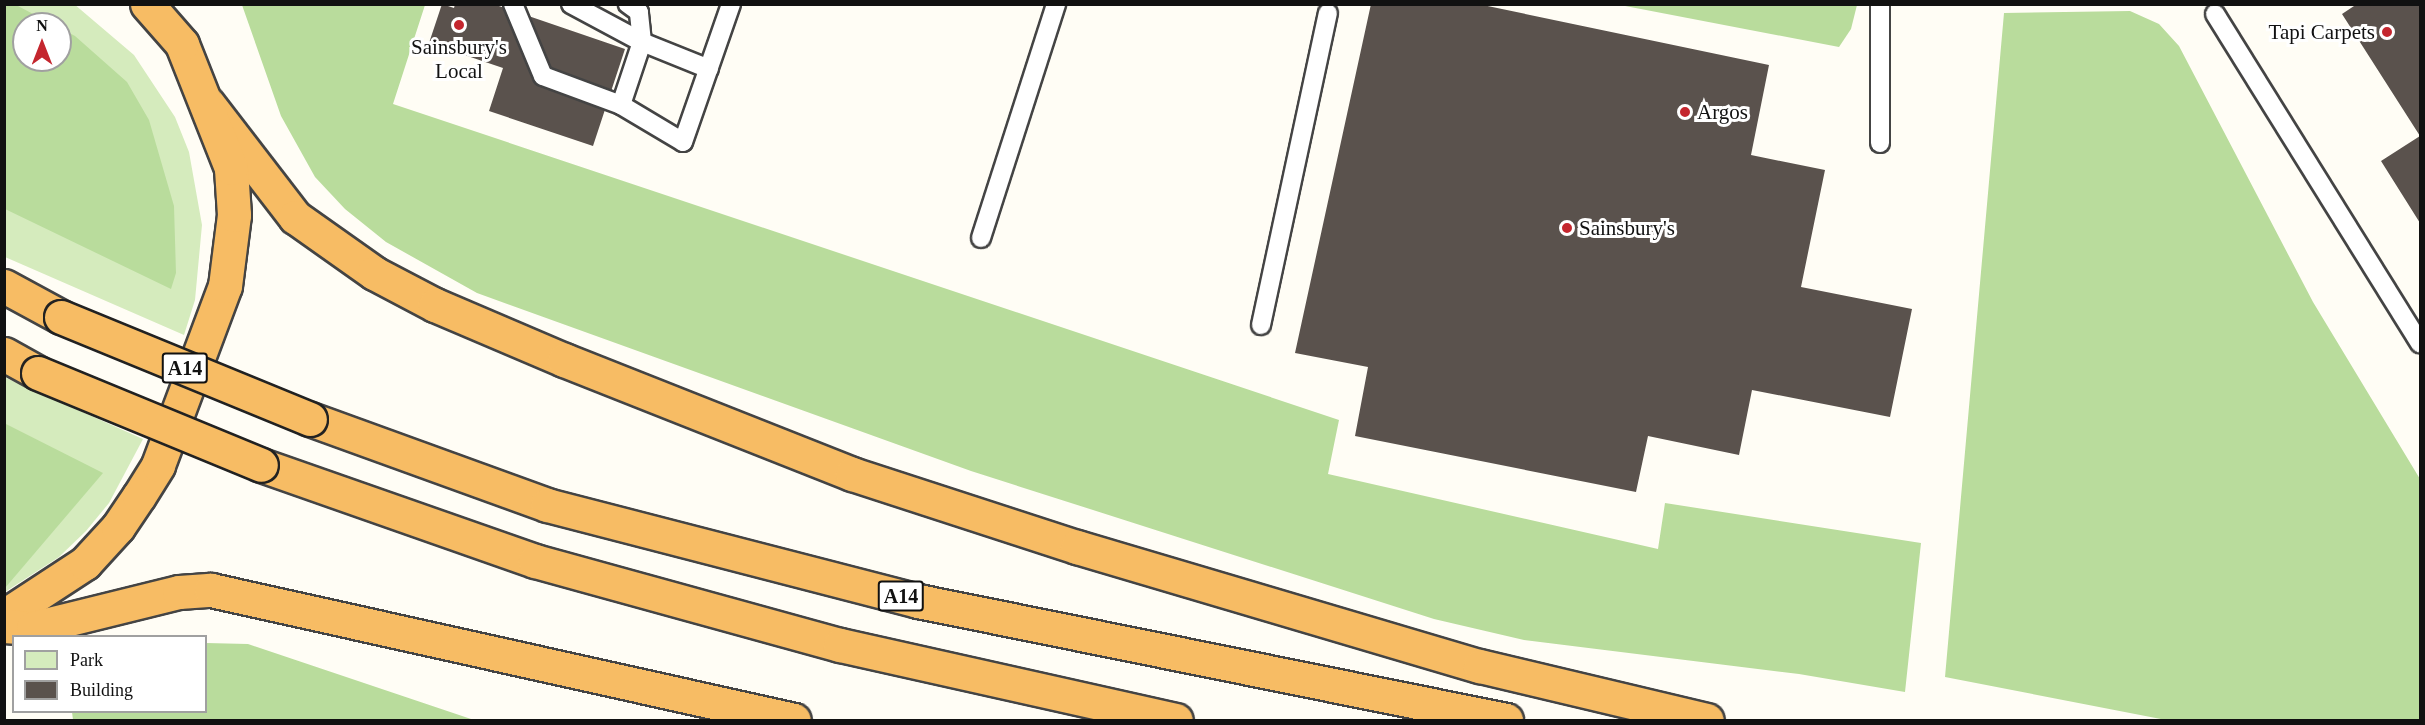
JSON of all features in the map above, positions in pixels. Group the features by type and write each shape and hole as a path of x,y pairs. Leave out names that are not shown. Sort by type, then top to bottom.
{"highway":[{"path":"4,616 85,563 118,527 158,465 225,286 234,214 231,168 208,104 182,44 147,4"},
{"path":"208,104 295,217 374,273 564,360 852,474 1077,547 1480,666 1707,720"},
{"name":"A14","path":"4,286 61,317 310,419 547,505 918,601 1506,720"},
{"path":"4,354 38,373 261,465 535,561 840,645 1176,720"},
{"path":"4,626 33,628 179,592 211,590 794,720"}],"lane":[{"path":"513,4 543,76 621,105 683,142 731,4"},
{"path":"571,4 642,42 710,69"},
{"path":"621,105 642,42 639,12 628,4"},
{"path":"981,238 1056,4"},
{"path":"1880,4 1880,143"},
{"path":"1261,325 1328,13"},
{"path":"2216,14 2421,343"}],"green space":[{"path":"74,4 134,55 175,117 189,152 202,225 195,300 184,335 5,257 4,5"},
{"path":"4,5 18,6 29,12 12,12 12,72 72,72 72,34 127,82 149,120 174,206 176,273 171,289 5,209"},
{"path":"242,5 425,5 393,104 1339,420 1328,474 1658,549 1665,503 1921,543 1905,692 1799,674 1524,640 1434,619 971,471 477,293 386,242 345,209 315,177 281,116"},
{"path":"1620,5 1857,5 1851,29 1839,47"},
{"path":"2130,11 2159,24 2179,46 2313,302 2420,479 2420,720 2166,720 1945,677 2004,13"},
{"path":"4,377 143,439 109,503 86,531 59,557 5,592"},
{"path":"4,423 103,473 5,588 4,588"},
{"path":"207,643 248,644 474,720 73,720 72,713 207,713"}],"building":[{"path":"442,4 454,8 455,4 493,4 625,49 593,146 489,111 503,68 429,43"},
{"name":"Sainsbury's","path":"1371,4 1478,4 1769,65 1751,155 1825,170 1801,287 1912,309 1890,417 1752,390 1739,455 1648,436 1636,492 1355,436 1368,367 1295,353"},
{"name":"Tapi Carpets","path":"2357,4 2420,4 2420,136 2342,14"},
{"path":"2420,136 2420,223 2381,161"}],"place":[{"name":"Sainsbury's Local","path":"459,25"},
{"name":"Tapi Carpets","path":"2387,32"},
{"name":"Argos","path":"1685,112"},
{"name":"Sainsbury's","path":"1567,228"}]}
